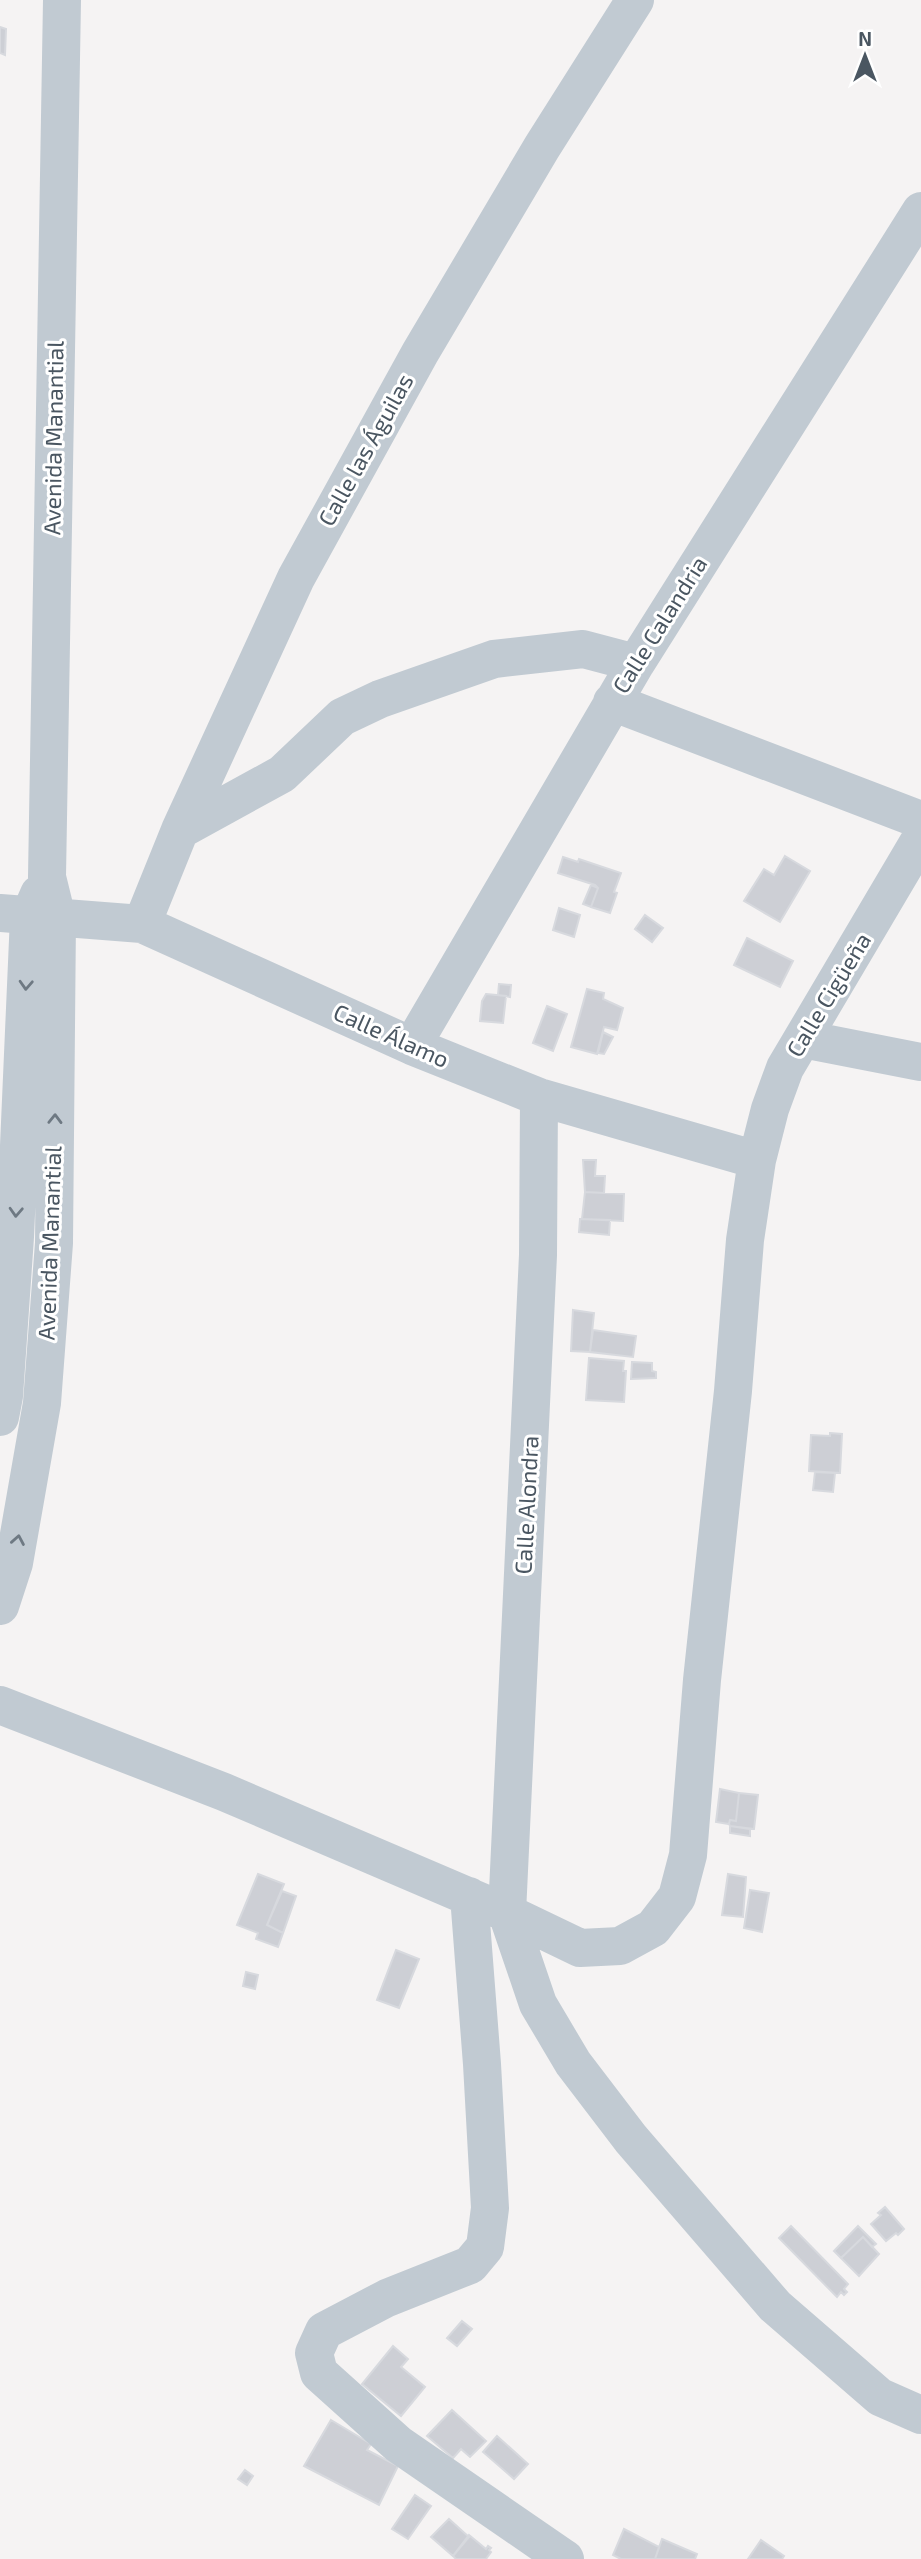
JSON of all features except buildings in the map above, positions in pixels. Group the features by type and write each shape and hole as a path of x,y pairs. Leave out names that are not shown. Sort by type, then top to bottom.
{"street":[{"name":"Avenida Manantial","path":"0,1417 4,1396 15,1237 29,916 47,877 62,0"},
{"name":"Calle las Águilas","path":"142,924 180,830 302,566 420,353 542,147 635,0"},
{"name":"Calle Calandria","path":"412,1046 612,702 921,211"},
{"path":"180,830 282,774 342,717 380,699 494,659 583,649 636,663"},
{"path":"612,702 921,820"},
{"name":"Calle Cigüeña","path":"0,1705 224,1792 508,1913 580,1948 620,1946 653,1928 677,1897 688,1855 702,1680 733,1391 745,1240 757,1160 770,1109 785,1068 921,838"},
{"name":"Avenida Manantial","path":"0,1606 14,1563 42,1403 54,1243 29,916"},
{"name":"Calle Álamo","path":"29,916 142,924 412,1046 539,1097 757,1160"},
{"path":"803,1039 921,1062"},
{"name":"Calle Alondra","path":"508,1913 538,1255 539,1097"},
{"path":"469,1896 490,2208 485,2247 470,2264 387,2298 324,2331 314,2353 319,2373 398,2444 565,2559"},
{"path":"508,1913 538,2004 573,2063 631,2139 775,2306 880,2397 921,2415"}]}
